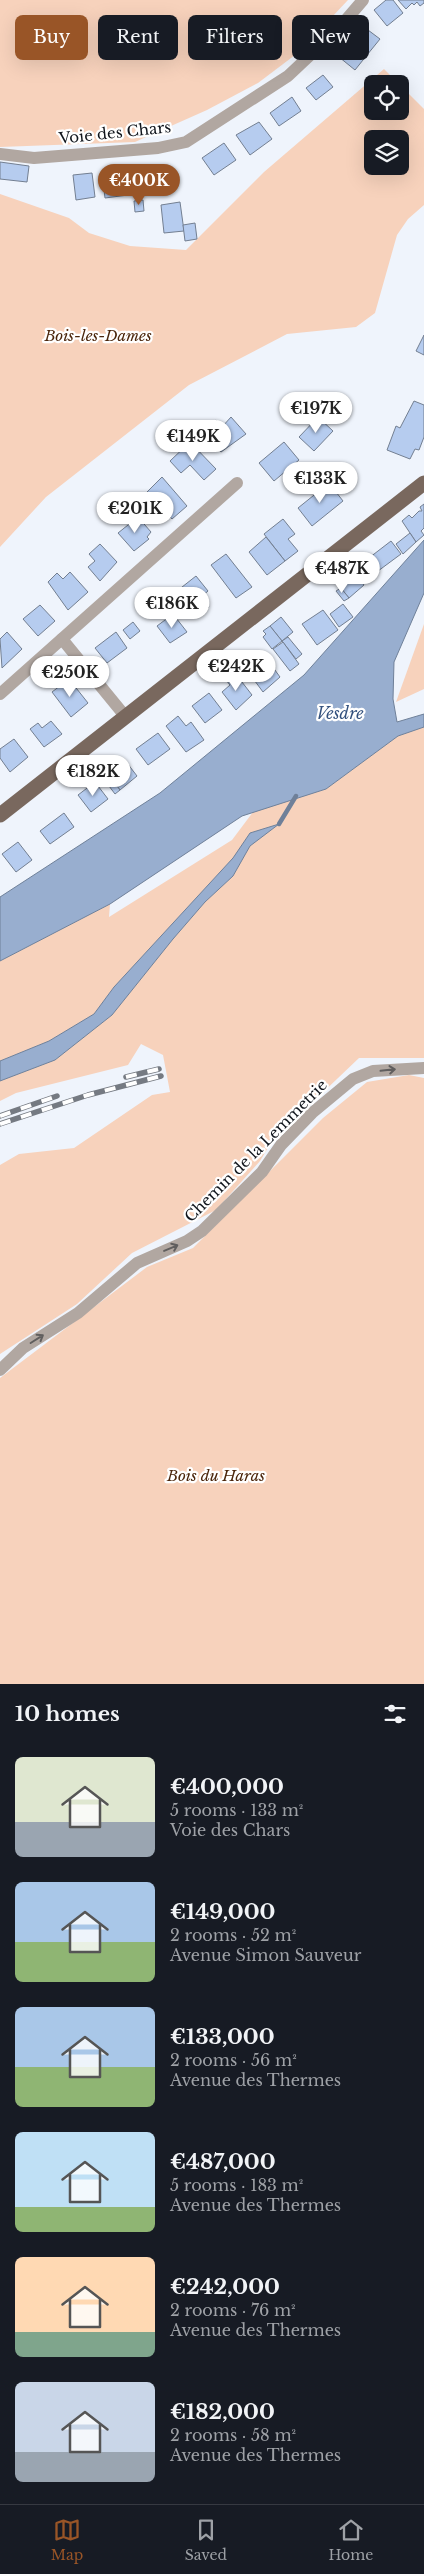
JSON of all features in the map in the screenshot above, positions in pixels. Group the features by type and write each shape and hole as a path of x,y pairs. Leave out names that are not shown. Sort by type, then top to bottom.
{"main road":[{"path":"0,815 424,483"}],"street":[{"name":"Voie des Chars","path":"0,154 34,158 158,148 186,142 288,76 339,28 362,0"},
{"path":"0,694 237,483"},
{"path":"62,639 125,716"},
{"name":"Chemin de la Lemmetrie","path":"0,1370 23,1348 78,1313 137,1263 187,1241 202,1231 262,1172 281,1145 312,1113 353,1079 373,1071 424,1068"}],"green space":[{"path":"0,0 348,0 334,15 292,15 292,57 258,83 207,110 135,142 0,147"},
{"name":"Bois-les-Dames","path":"384,69 390,75 377,75"},
{"name":"Bois-les-Dames","path":"364,86 364,120 409,120 409,94 424,109 424,205 408,219 397,235 375,313 356,327 287,334 189,385 46,497 0,547 0,194 69,218 89,233 130,246 186,250 264,172"},
{"path":"424,624 424,689 396,702"},
{"path":"424,727 424,1058 359,1058 272,1141 260,1161 216,1210 132,1253 77,1304 0,1354 0,1165 19,1154 74,1148 152,1095 170,1092 163,1055 141,1044 128,1065 16,1093 0,1101 0,1081 55,1060 112,1015 205,902 233,876 250,846 277,825 250,833 233,858 114,987 94,1014 49,1041 0,1061 0,961 110,904 109,917 232,840 253,812 326,789 398,736"},
{"name":"Bois du Haras","path":"409,1075 424,1078 424,1684 0,1684 0,1378 147,1267 193,1248 323,1118 367,1082"}],"water":[{"name":"Vesdre","path":"424,540 424,593 394,662 393,699 397,722 424,714 424,727 398,736 326,789 242,816 110,904 0,961 0,897 160,793 304,675"},
{"path":"279,824 250,846 233,876 205,902 112,1015 55,1060 0,1081 0,1061 49,1041 94,1014 114,987 233,858 250,833"}],"building":[{"path":"386,0 393,0 403,13 387,26 374,10"},
{"path":"398,0 424,0 424,3 420,6 417,2 414,5 412,3 406,9"},
{"path":"369,31 380,39 369,53"},
{"path":"343,60 363,60 355,70"},
{"path":"323,75 333,87 316,100 306,88"},
{"path":"292,97 301,111 279,126 270,113"},
{"path":"259,122 272,139 250,155 236,135"},
{"path":"224,143 236,160 214,175 202,158"},
{"path":"0,162 29,166 27,182 0,179"},
{"path":"125,172 128,195 105,198 102,174"},
{"path":"92,173 95,197 76,200 73,175"},
{"path":"152,173 154,190 137,192 135,175"},
{"path":"143,200 144,211 135,212 134,201"},
{"path":"180,202 184,231 164,233 161,205"},
{"path":"195,223 197,239 185,241 183,225"},
{"path":"424,335 424,355 416,351"},
{"path":"414,401 424,405 424,437 419,450 415,449 410,459 387,450 396,426 400,428"},
{"path":"231,417 246,434 221,452 203,431 216,420 222,427"},
{"path":"318,417 333,431 314,451 299,437"},
{"path":"190,442 216,469 204,480 190,465 181,473 170,461"},
{"path":"284,442 299,460 274,481 259,463"},
{"path":"162,477 187,506 172,519 161,507 158,510 144,495"},
{"path":"329,483 343,501 312,526 298,508"},
{"path":"424,504 424,528 421,531 424,535 416,542 402,521 409,515 412,518 419,511 422,511 420,507"},
{"path":"138,517 151,532 147,537 149,539 134,551 118,533"},
{"path":"283,519 295,534 288,539 298,551 285,561 264,534"},
{"path":"410,533 416,542 403,554 396,544"},
{"path":"266,537 285,561 267,575 249,552"},
{"path":"391,541 401,554 374,574 365,561"},
{"path":"100,544 117,562 100,581 88,567 95,561 89,554"},
{"path":"226,554 252,587 236,598 211,565"},
{"path":"70,572 88,592 68,610 48,582 57,573 63,579"},
{"path":"196,576 208,591 201,597 209,607 197,616 177,591"},
{"path":"358,577 364,585 349,598 339,586 347,578 351,582"},
{"path":"341,588 349,598 344,601 336,591"},
{"path":"343,604 353,617 339,627 330,614"},
{"path":"40,605 55,621 38,636 23,619"},
{"path":"323,610 338,630 317,645 302,624"},
{"path":"173,614 187,632 170,643 157,626"},
{"path":"281,617 293,632 282,641 270,626"},
{"path":"133,622 140,631 130,639 123,630"},
{"path":"270,626 282,641 272,649 263,637 266,634 263,631"},
{"path":"7,632 22,649 2,668 0,639"},
{"path":"116,632 127,648 107,663 95,648"},
{"path":"288,637 302,654 296,659 282,641"},
{"path":"283,642 299,664 290,671 273,649"},
{"path":"261,651 280,677 263,692 246,669 256,661 253,657"},
{"path":"235,673 252,695 236,710 222,692 230,685 226,680"},
{"path":"69,679 88,703 71,717 52,692"},
{"path":"209,693 222,710 205,723 192,706"},
{"path":"178,716 186,726 191,722 204,740 186,752 166,726"},
{"path":"51,721 62,734 44,747 30,729 38,723 42,728"},
{"path":"158,733 170,749 148,765 136,749"},
{"path":"14,739 28,757 10,772 0,758 0,749"},
{"path":"124,759 137,776 120,790 107,773"},
{"path":"108,774 120,790 115,794 103,778"},
{"path":"95,782 108,799 91,812 78,795"},
{"path":"64,813 74,827 50,844 40,831"},
{"path":"18,842 32,860 16,872 2,854"}],"waterway":[{"path":"279,824 296,796"}],"railway":[{"path":"126,1077 159,1069"},
{"path":"0,1124 88,1095 161,1076"},
{"path":"0,1116 57,1096"}]}
